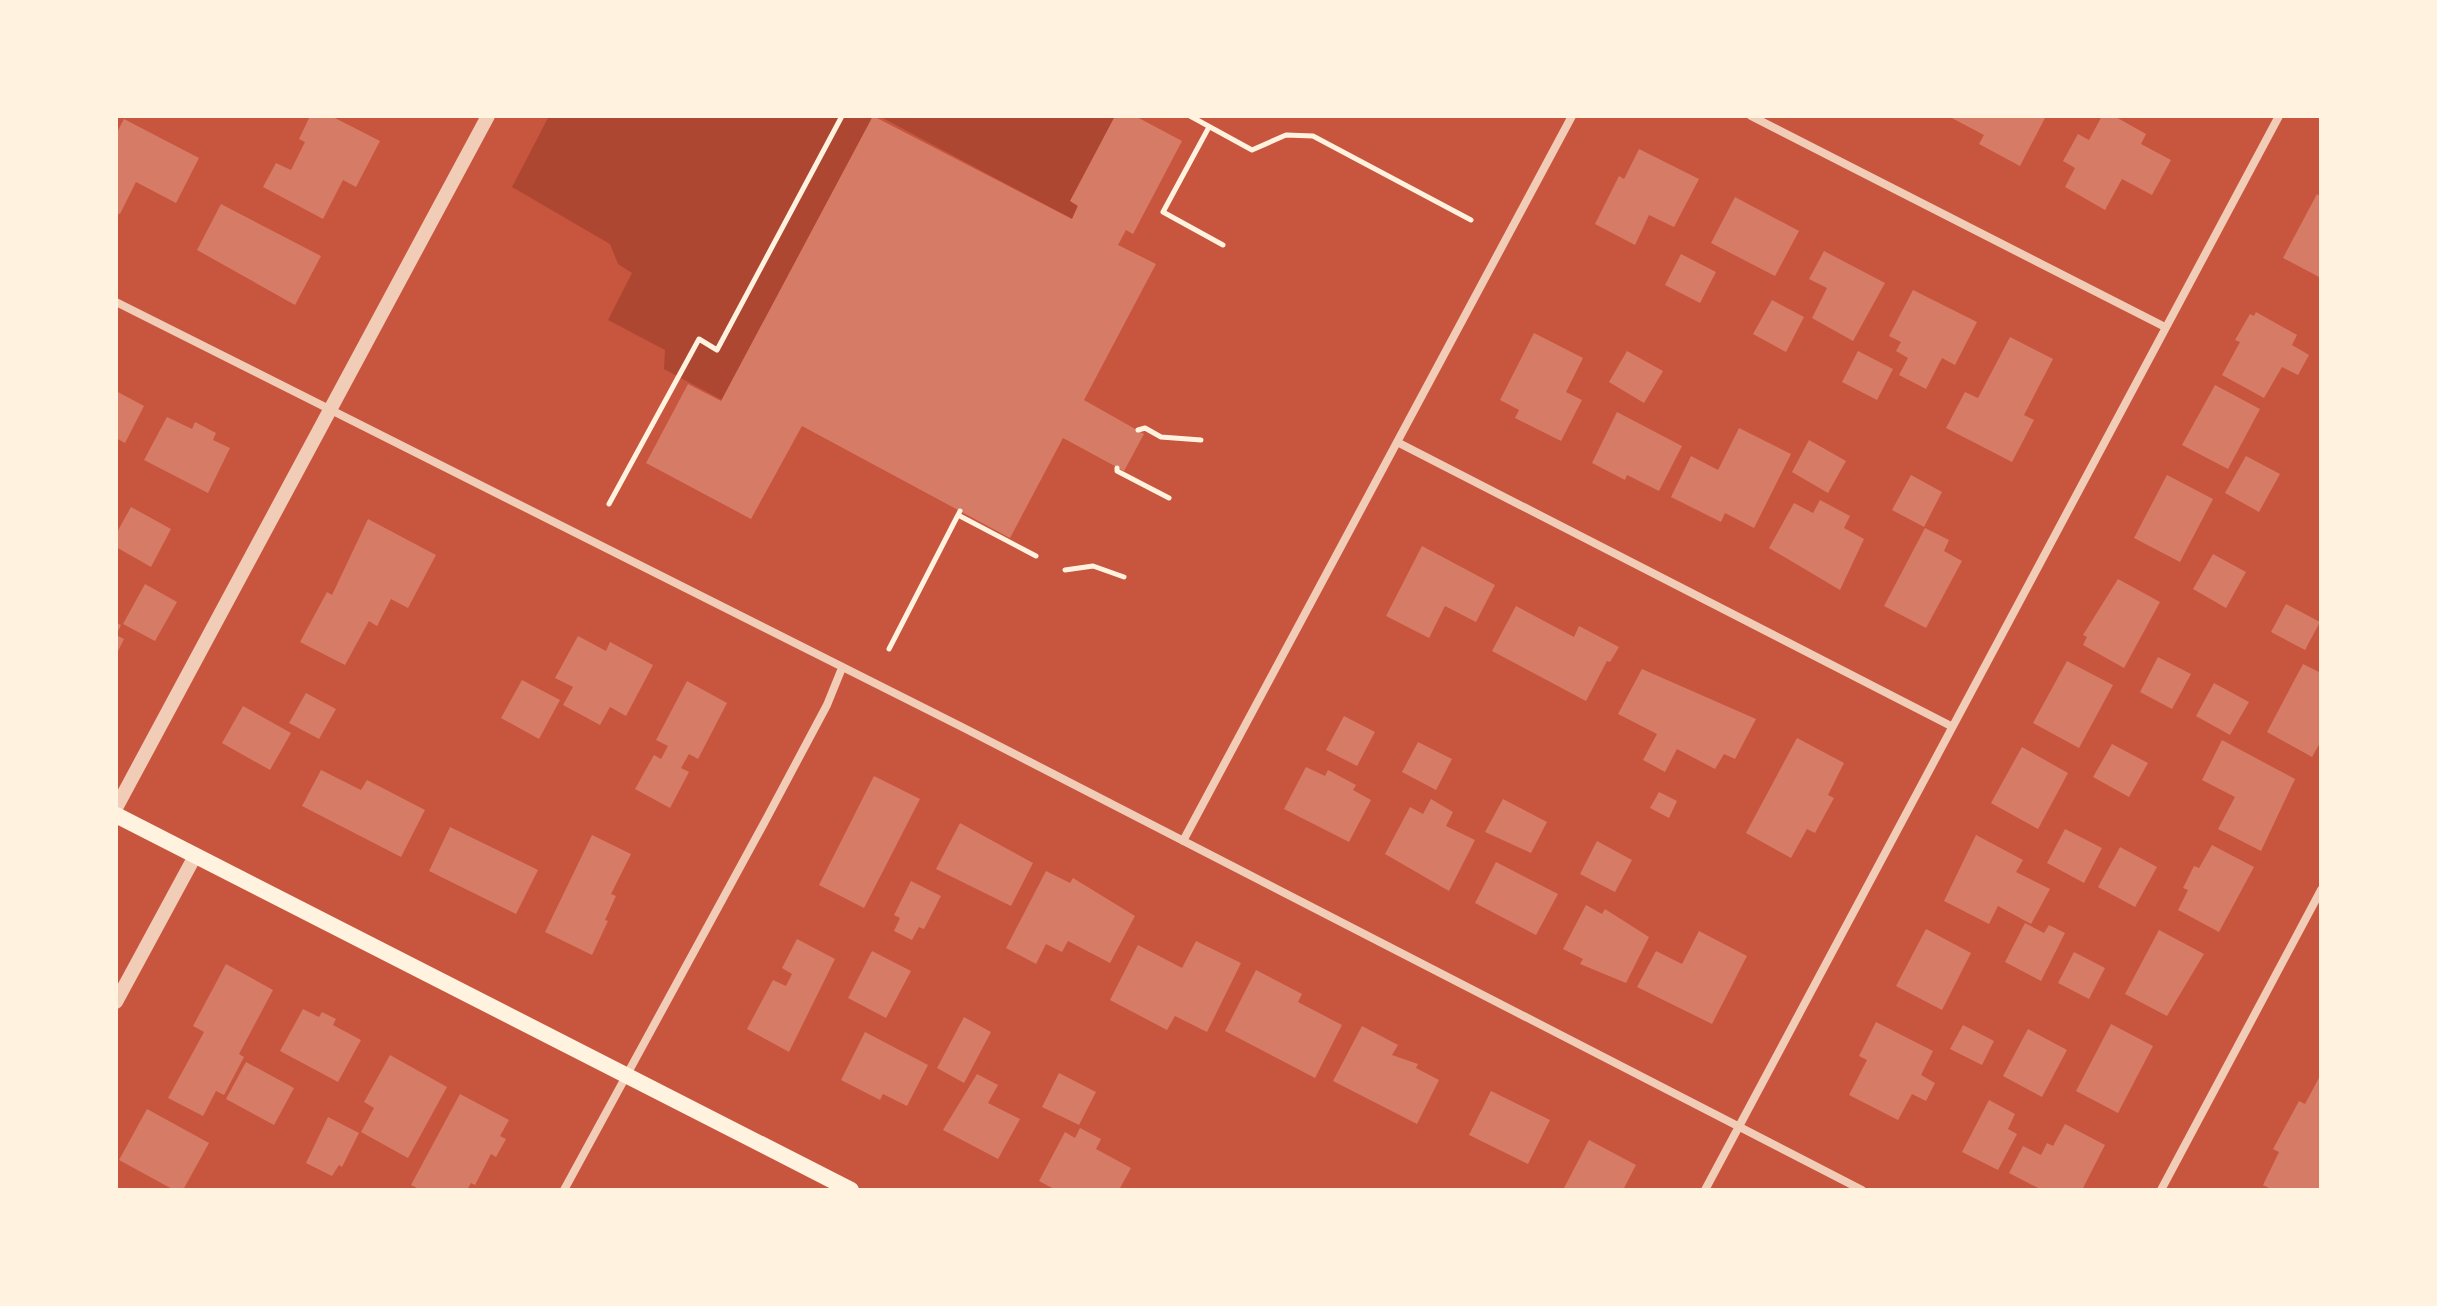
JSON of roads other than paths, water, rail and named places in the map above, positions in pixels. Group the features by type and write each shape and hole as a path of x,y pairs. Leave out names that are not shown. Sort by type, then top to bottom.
{"main road":[{"path":"116,815 851,1190"}],"street":[{"path":"116,808 488,116"},
{"path":"1183,841 1572,116"},
{"path":"1751,116 2165,327"},
{"path":"1705,1190 2279,116"},
{"path":"116,302 1183,841 1862,1190"},
{"path":"1397,442 1951,726"},
{"path":"564,1190 827,705 842,668"},
{"path":"116,1002 195,856"},
{"path":"2161,1190 2321,890"}]}
